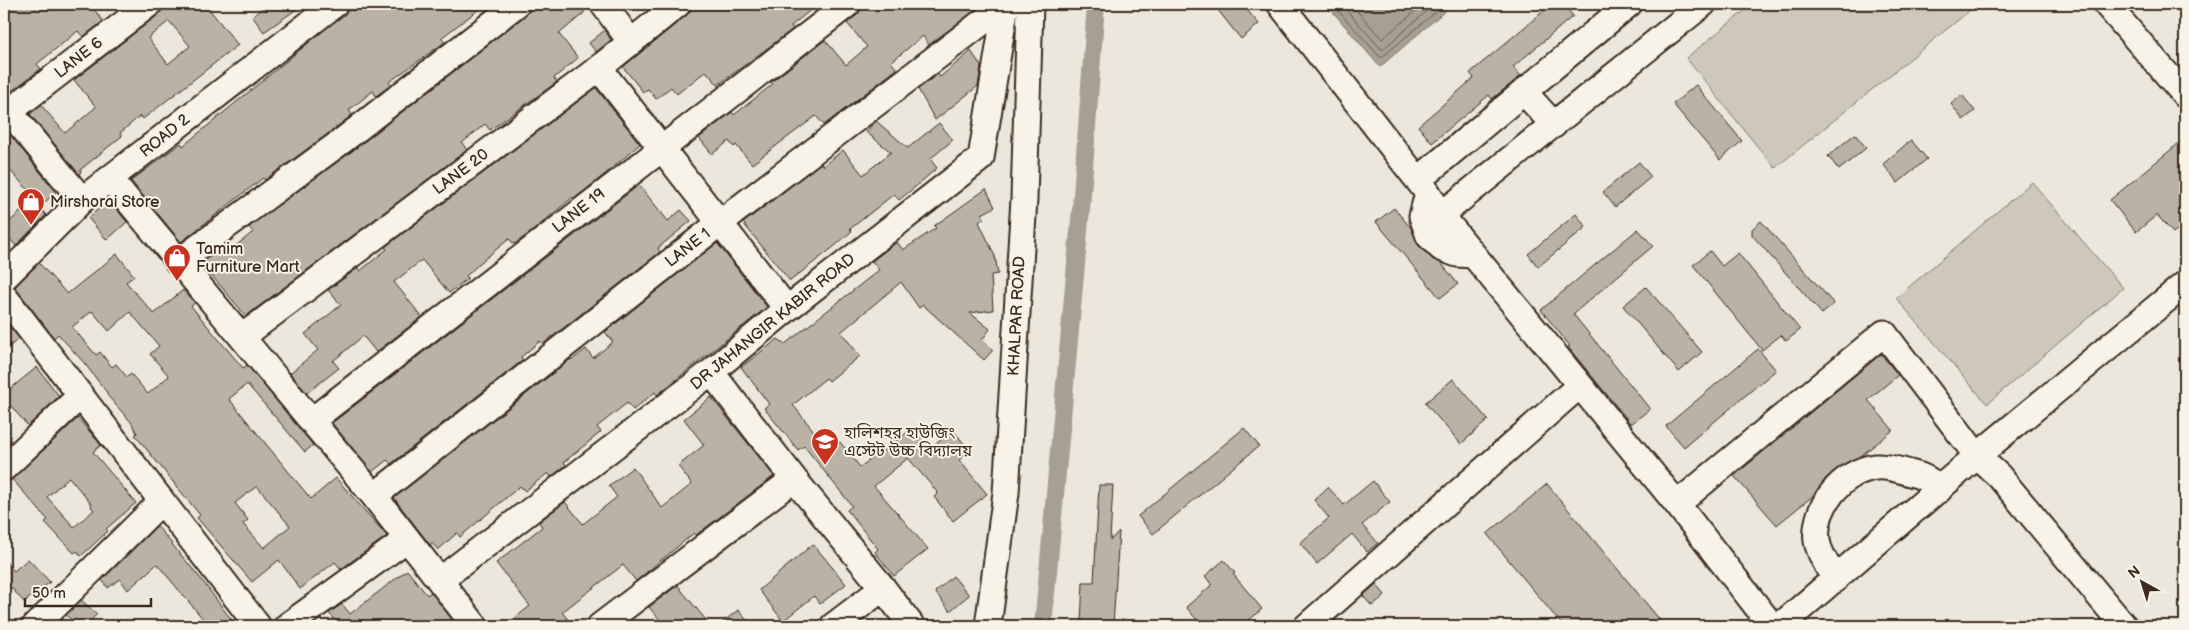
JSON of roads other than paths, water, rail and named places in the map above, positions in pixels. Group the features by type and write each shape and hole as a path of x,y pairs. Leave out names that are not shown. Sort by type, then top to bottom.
{"street":[{"name":"LANE 6","path":"7,108 149,4"},
{"name":"ROAD 2","path":"4,278 82,200 111,180 335,4"},
{"path":"178,262 342,141 517,4"},
{"path":"603,4 631,42"},
{"name":"LANE 20","path":"242,337 599,68 678,4"},
{"name":"LANE 19","path":"311,421 661,147 848,4"},
{"name":"LANE 1","path":"374,496 721,222 1006,4"},
{"name":"DR JAHANGIR KABIR ROAD","path":"440,580 711,372 787,309 981,158 1006,4"},
{"name":"KHALPAR ROAD","path":"988,626 1006,493 1024,199 1030,4"},
{"path":"1280,4 1423,186 1441,215 1677,504 1772,626"},
{"path":"1473,255 1457,254 1440,248 1429,236 1422,216 1423,186 1524,92 1629,4"},
{"path":"1441,215 1554,126 1703,4"},
{"path":"2106,4 2185,95"},
{"path":"599,68 787,309"},
{"path":"1524,92 1554,126"},
{"path":"7,108 82,200"},
{"path":"111,180 374,496 474,626"},
{"path":"1780,626 1977,456 2185,284"},
{"path":"4,296 258,626"},
{"path":"1677,504 1884,333 1977,456 2010,489 2124,626"},
{"path":"711,372 794,479 884,588 912,626"},
{"path":"1307,626 1580,385"},
{"path":"4,468 80,396"},
{"path":"1835,580 1817,542 1820,516 1828,498 1839,485 1856,473 1876,467 1916,474 1936,486 1939,490"},
{"path":"600,626 794,479"},
{"path":"35,626 162,501"},
{"path":"287,626 407,539"},
{"path":"833,626 884,588"}],"water":[{"path":"1326,4 1453,4 1380,67"}],"waterway":[{"path":"1043,626 1081,209 1096,4"}],"place":[{"name":"Mirshorai Store","path":"31,226"},
{"name":"Tamim Furniture Mart","path":"177,282"},
{"name":"হালিশহর হাউজিং এস্টেট উচ্চ বিদ্যালয়","path":"825,466"}]}
